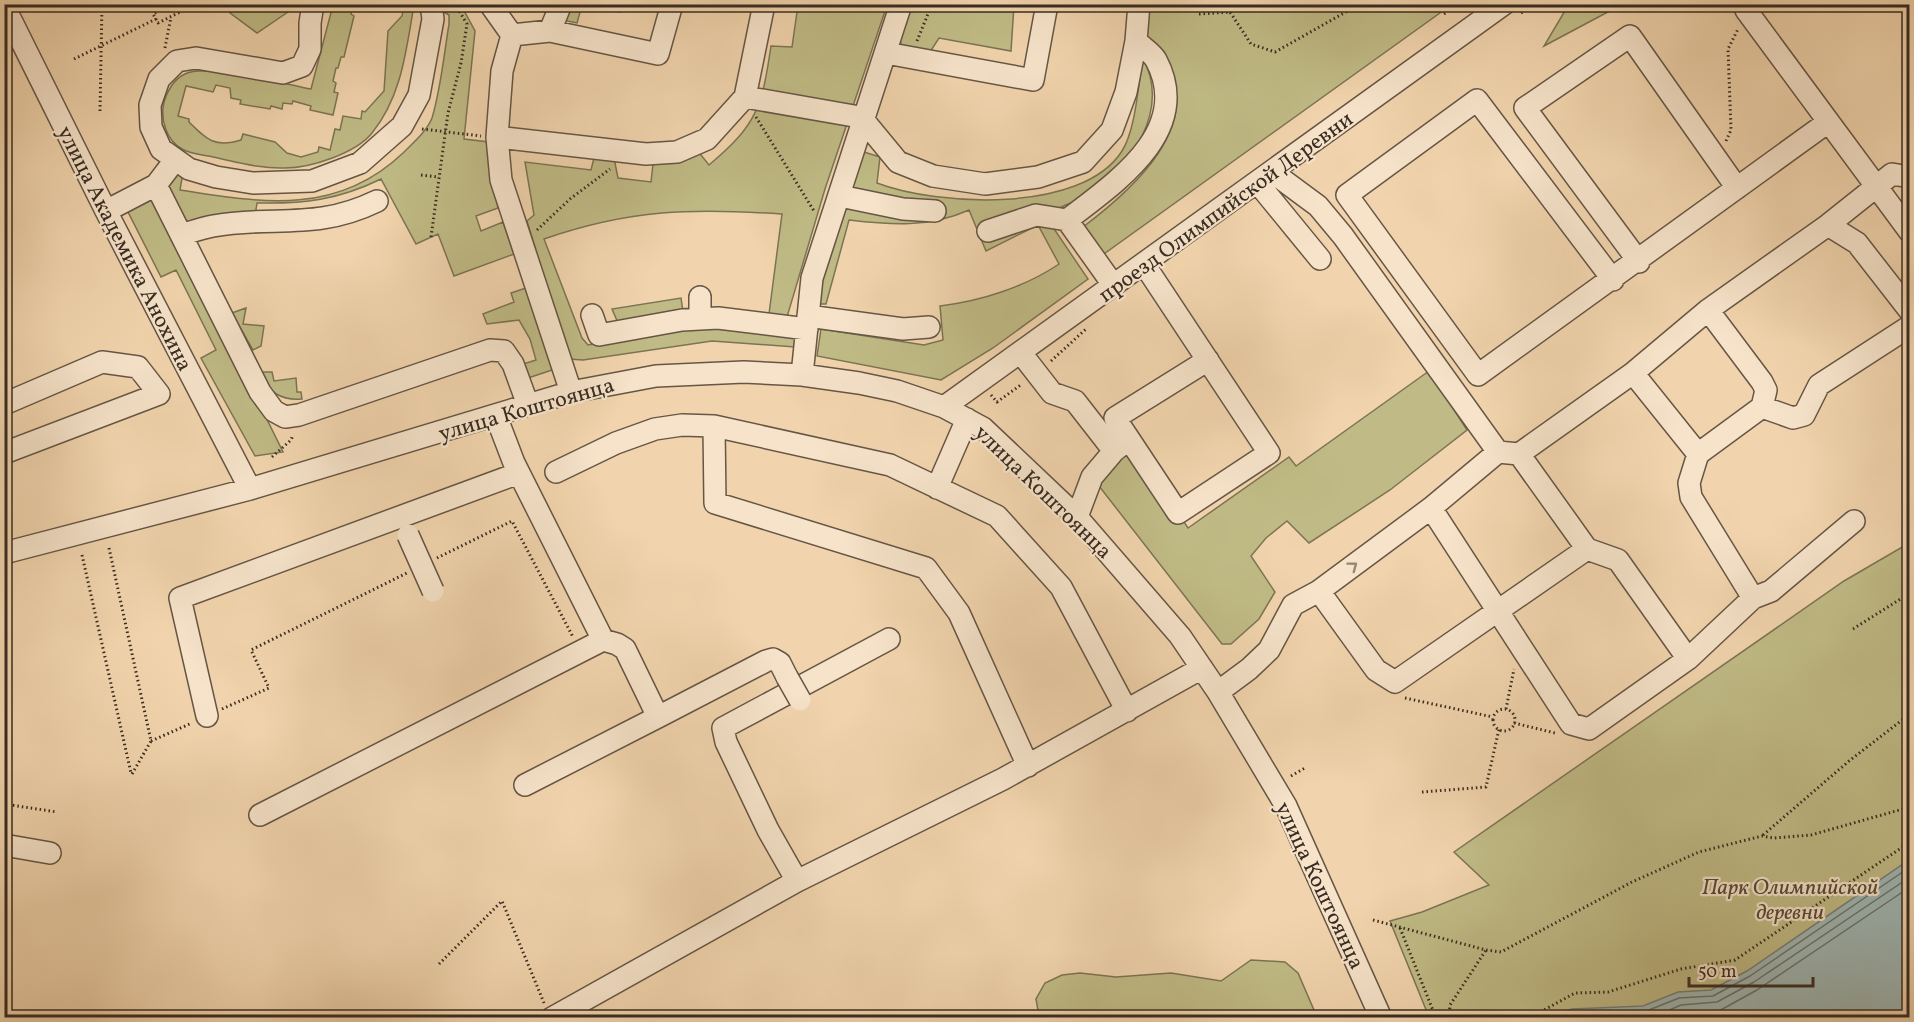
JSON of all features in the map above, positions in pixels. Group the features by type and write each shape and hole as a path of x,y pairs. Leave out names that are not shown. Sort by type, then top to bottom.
{"street":[{"path":"313,4 310,49 302,66 283,74 196,58 177,61 159,79 150,105 151,127 161,149 175,160 207,174 244,182 312,181 360,163 402,126 419,95 433,19 431,4"},
{"path":"490,4 512,35"},
{"path":"550,31 561,4"},
{"path":"512,35 550,31 658,54 672,4"},
{"path":"497,137 628,152 677,152 707,139 745,98 764,4"},
{"path":"802,375 812,278 865,122 896,55 901,4"},
{"path":"896,55 1033,80 1047,4"},
{"path":"745,98 854,117 865,122 898,162 933,176 985,184 1038,177 1083,162 1112,130 1126,92 1136,41 1139,4"},
{"name":"проезд Олимпийской Деревни","path":"944,407 1504,4"},
{"name":"улица Академика Анохина","path":"4,6 106,211 250,489"},
{"path":"1748,6 1828,122 1910,232"},
{"path":"512,35 502,71 497,137 501,180 571,392"},
{"path":"1639,262 1525,108 1630,36 1737,188"},
{"path":"1067,220 1137,163 1158,132 1168,98 1155,59 1136,41"},
{"path":"1613,280 1477,100 1347,195 1478,375 1639,262 1828,122"},
{"path":"106,211 156,185 175,160"},
{"path":"1218,692 1249,669 1269,650 1293,605 1319,591 1431,508 1498,452 1519,454 1633,373 1708,310 1828,225 1875,185 1892,174 1910,177"},
{"path":"1265,177 1320,259"},
{"path":"1265,177 1318,207 1343,236 1498,452"},
{"path":"156,185 263,399 274,411 285,417 299,415 490,350 504,351 513,364 528,405"},
{"path":"840,196 903,209 935,211"},
{"path":"181,235 212,226 327,219 352,213 377,201"},
{"path":"988,231 1036,215 1067,220 1114,286"},
{"path":"1828,225 1857,243 1910,311"},
{"path":"1021,353 1052,393 1075,401 1121,445 1178,513 1269,453 1144,264"},
{"path":"700,297 700,319"},
{"path":"1708,310 1766,390 1762,407 1698,454 1689,483 1691,497 1753,598"},
{"path":"592,315 599,334 700,319 808,322 903,329 929,327"},
{"path":"1762,407 1774,414 1793,418 1804,415 1819,385 1910,326"},
{"path":"1121,445 1115,418 1208,360"},
{"path":"4,404 102,362 138,367 159,394 4,453"},
{"name":"улица Коштоянца","path":"4,553 250,489 571,392 656,376 705,372 802,375 897,391 944,407 983,428 1077,516 1180,636 1218,692 1298,830 1381,1017"},
{"path":"1633,373 1698,454"},
{"path":"496,416 519,473 603,640"},
{"path":"938,488 966,419"},
{"path":"556,472 616,443 655,429 682,425 714,426 890,465 997,516 1061,588 1126,711"},
{"path":"714,426 715,503 926,568 958,613 1028,766"},
{"path":"1077,516 1092,477 1121,445"},
{"path":"1519,454 1587,549 1618,560 1688,659"},
{"path":"207,716 180,598 404,526 519,473"},
{"path":"1431,508 1571,724 1589,729 1688,659 1753,598 1771,591 1854,521"},
{"path":"404,526 433,591"},
{"path":"1319,591 1376,670 1395,682 1587,549"},
{"path":"797,881 754,801 726,742 723,728 889,639"},
{"path":"260,815 603,640 617,644 625,650 658,717"},
{"path":"525,785 766,662 773,660 780,663 800,700"},
{"path":"549,1012 797,881 1028,766 1202,668"},
{"path":"4,845 50,853"}],"path":[{"path":"100,111 99,47 102,4"},
{"path":"172,4 153,14 158,23 196,4"},
{"path":"431,237 446,134 467,24 455,4"},
{"path":"896,55 921,36 932,4"},
{"path":"1199,14 1230,12 1251,44 1275,52 1360,4"},
{"path":"1444,14 1457,4"},
{"path":"1717,159 1731,130 1728,49 1748,6"},
{"path":"74,59 156,19"},
{"path":"745,98 827,233"},
{"path":"402,126 446,134 497,137"},
{"path":"522,243 570,199 604,174 628,152"},
{"path":"421,175 439,177"},
{"path":"272,457 291,441 299,415"},
{"path":"109,548 151,741"},
{"path":"82,555 132,774 151,741 207,716"},
{"path":"1853,629 1910,592"},
{"path":"1506,709 1520,644"},
{"path":"228,706 269,688"},
{"path":"1400,697 1493,717"},
{"path":"1506,709 1512,713 1514,723 1510,729 1499,729 1494,724 1493,717 1496,711 1506,709"},
{"path":"1762,836 1849,761 1910,714"},
{"path":"1514,723 1564,735 1571,724"},
{"path":"1422,792 1486,787 1499,729"},
{"path":"1291,776 1305,768"},
{"path":"4,804 57,812"},
{"path":"1373,920 1501,952 1632,882 1699,852 1762,836 1774,838 1811,835 1910,807"},
{"path":"1541,1017 1544,1010 1575,993 1608,992 1682,969 1735,960 1910,842"},
{"path":"439,964 502,901 549,1012"},
{"path":"1400,928 1436,1017"},
{"path":"1449,1017 1450,1005 1486,950"}],"green space":[{"path":"1569,4 1621,4 1621,5 1544,46"},
{"path":"239,5 287,5 288,12 257,33 230,13"},
{"path":"333,5 353,6 351,14 354,16 344,57 341,57 333,81 336,83 334,92 338,93 333,115 310,110 311,106 293,101 292,104 283,103 282,109 240,104 241,100 231,98 230,88 216,85 213,92 186,86 178,116 189,119 189,122 201,134 218,143 241,140 243,134 275,142 287,153 301,157 318,152 319,147 330,150 335,129 340,130 343,116 361,119 362,111 365,112 384,91 388,31 402,16 404,5 414,5 405,56 396,88 382,119 365,140 344,153 320,162 276,168 249,165 193,153 176,145 168,135 163,109 172,86 185,74 196,71 228,73 311,89"},
{"path":"436,5 461,5 475,31 464,139 489,142 498,208 476,216 481,231 503,222 514,254 454,276 438,234 416,244 381,179 350,192 320,199 290,203 257,203 255,216 187,223 168,185 174,170 183,172 180,190 240,199 298,200 325,196 352,187 378,173 403,153 427,128 438,95 449,15"},
{"path":"565,5 582,5 577,23 562,20"},
{"path":"582,5 631,5 620,12"},
{"path":"798,5 887,5 825,189 787,317 769,314 782,214 719,211 662,213 605,222 544,239 582,338 588,345 695,327 797,336 795,347 712,341 583,360 569,359 527,221 534,215 525,162 591,170 595,154 614,158 618,178 651,182 653,164 673,163 697,150 709,165 738,138 755,113 764,85 771,46 792,47"},
{"path":"908,5 1014,5 1011,51 939,38 930,52 905,50 900,41"},
{"path":"1149,5 1451,5 1101,256 1083,227 1142,175 1158,153 1170,130 1176,107 1174,82 1163,57 1143,38"},
{"path":"1143,58 1150,77 1152,97 1149,117 1142,136 1119,169 1087,195 1057,209 1050,223 1088,279 993,348 941,380 817,356 821,329 924,345 943,340 940,306 971,301 1002,292 1032,280 1059,264 1038,225 986,251 969,210 939,220 910,224 849,220 826,304 815,304 864,152 880,157 877,183 935,197 970,200 1007,199 1043,195 1075,186 1102,171 1122,151 1127,142"},
{"path":"154,190 283,452 255,456 201,358 216,350 176,270 161,277 125,206"},
{"path":"526,288 555,369 525,379 520,365 536,360 530,339 519,320 487,324 483,314 514,302 511,293"},
{"path":"681,298 683,312 618,323 612,309"},
{"path":"246,308 243,324 264,326 261,346 253,350 232,313"},
{"path":"1429,371 1467,430 1390,490 1309,543 1287,521 1266,538 1251,556 1275,592 1259,619 1231,644 1222,644 1092,477 1129,439 1188,528 1289,457 1296,466"},
{"path":"262,372 272,372 274,381 296,378 297,392 301,392 302,399 282,397 276,394 267,385"},
{"name":"Парк Олимпийской деревни","path":"1909,543 1909,1017 1429,1017 1390,921 1422,912 1489,885 1454,852 1844,581"},
{"path":"1251,960 1285,962 1298,973 1317,1017 1039,1016 1036,999 1045,983 1062,975 1080,973 1116,977 1171,973 1221,981"}],"water":[{"path":"1909,860 1909,1017 1556,1017 1572,1009 1643,1006 1678,992 1711,990 1747,971"}]}
